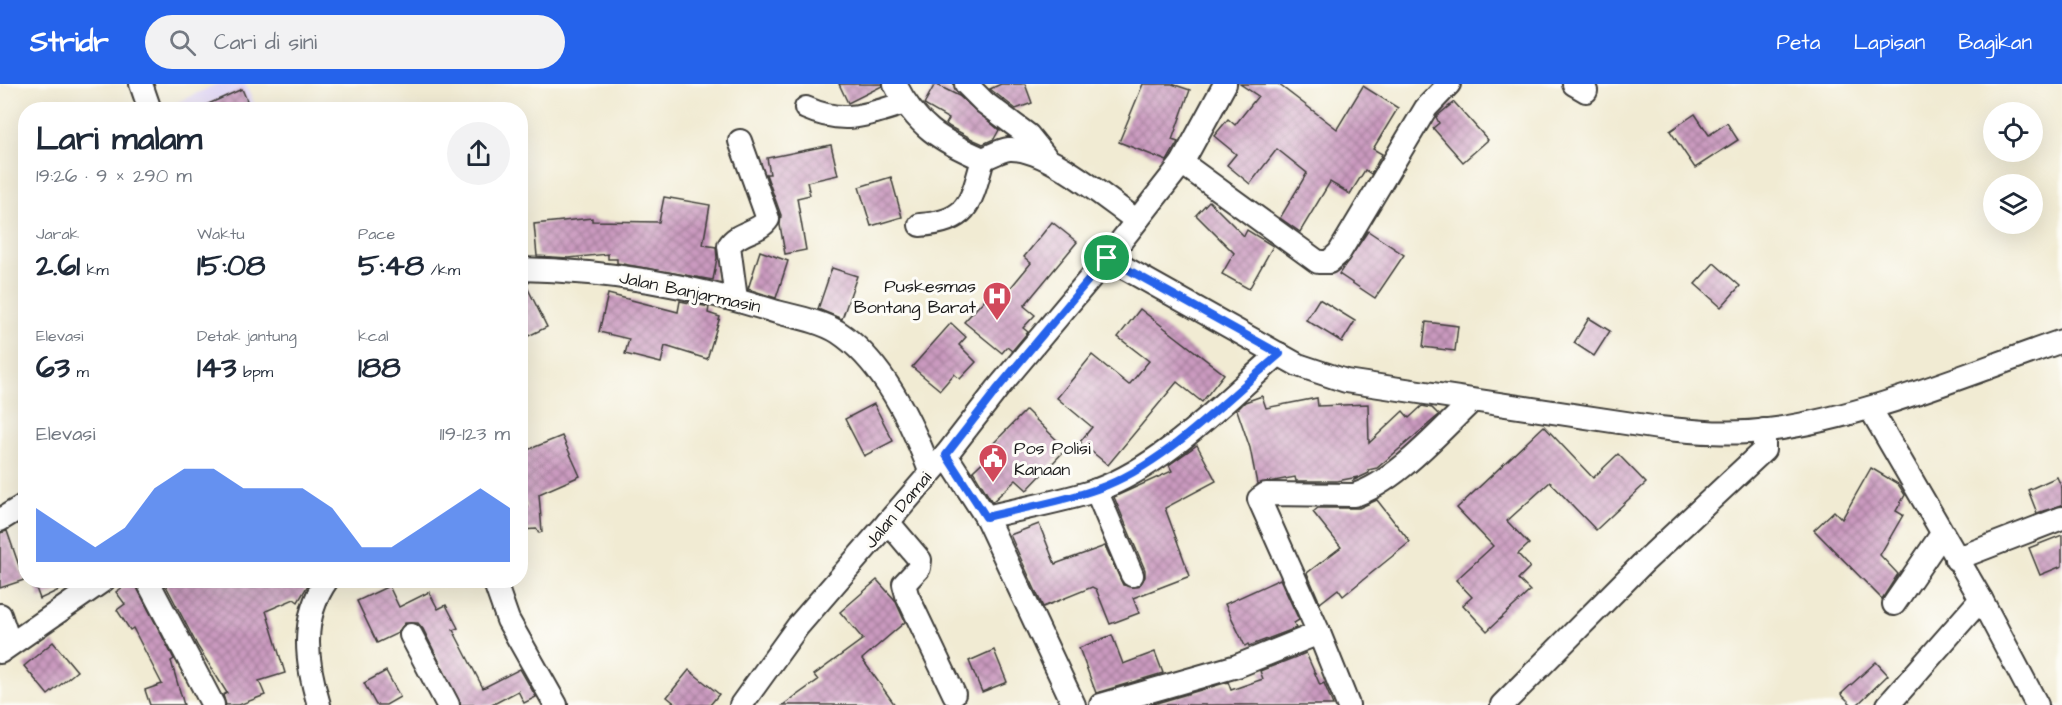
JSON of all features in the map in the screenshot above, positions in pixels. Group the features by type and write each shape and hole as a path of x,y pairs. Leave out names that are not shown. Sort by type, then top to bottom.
{"street":[{"path":"966,84 985,103 1028,135 1121,241 1280,354 1298,365 1346,381 1659,428 1733,432 1764,430 1870,408 2062,341"},
{"name":"Jalan Damai","path":"741,705 798,626 946,455 1182,163 1226,84"},
{"path":"1182,163 1318,262 1329,262 1339,253 1426,108 1449,84"},
{"path":"141,86 147,102"},
{"path":"806,108 822,115 847,119 900,93 938,138 983,159 1006,149 1024,150 1045,156"},
{"path":"736,299 729,246 735,238 765,224 768,219 741,141"},
{"path":"920,225 939,224 957,218 968,206 983,159"},
{"name":"Jalan Banjarmasin","path":"528,270 630,276 736,299 829,328 872,363 907,421 930,471"},
{"path":"986,517 1096,490 1119,479 1170,447 1280,354"},
{"path":"1348,705 1319,633 1259,499 1266,494 1354,495 1364,492 1394,473 1472,401"},
{"path":"1870,408 1981,599 2037,705"},
{"path":"1502,705 1642,564 1764,450 1764,430"},
{"path":"946,455 986,517 1074,705"},
{"path":"1096,490 1132,575"},
{"path":"0,520 18,509"},
{"path":"1956,558 2062,518"},
{"path":"888,522 920,560 919,568 904,584 907,595 954,694"},
{"path":"1894,604 1942,534"},
{"path":"0,615 5,648 92,588"},
{"path":"151,588 213,705"},
{"path":"319,705 307,644 311,608 322,588"},
{"path":"497,588 508,621 556,705"},
{"path":"1887,705 1981,599"},
{"path":"1101,705 1237,666 1319,633"},
{"path":"411,635 448,705"}],"shaded area":[{"path":"217,84 245,84 254,102 178,102"}],"building":[{"path":"839,84 882,84 882,86 848,103"},
{"path":"935,84 959,96 999,130 994,139 983,144 974,140 950,127 946,124 949,119 926,106 924,104"},
{"path":"1001,84 1025,84 1032,103 1016,109 990,89"},
{"path":"1143,84 1172,84 1190,90 1172,140 1178,142 1167,161 1119,142"},
{"path":"1240,84 1278,84 1337,129 1363,86 1398,108 1373,149 1382,154 1371,174 1365,170 1350,194 1330,182 1300,232 1280,218 1307,173 1277,149 1250,184 1227,165 1236,154 1214,136 1228,119 1235,125 1258,96"},
{"path":"242,89 248,102 213,102"},
{"path":"1454,102 1488,140 1463,162 1433,128 1439,123 1436,117"},
{"path":"1695,114 1709,135 1727,123 1738,140 1695,168 1670,131"},
{"path":"831,145 838,175 807,182 810,195 797,198 806,250 785,254 780,225 781,215 766,174 770,174 767,158"},
{"path":"891,177 902,217 871,226 859,187"},
{"path":"664,197 710,205 703,245 716,247 717,258 713,280 617,263 617,259 608,259 608,254 569,258 537,256 534,224 592,218 592,221 659,222"},
{"path":"1209,201 1244,236 1247,230 1273,246 1249,289 1222,274 1234,253 1196,215"},
{"path":"1052,222 1077,242 1024,306 1035,315 1023,328 1028,332 1012,351 1007,347 1002,353 964,322 999,284 1008,291 1031,263 1024,257"},
{"path":"1368,231 1404,255 1375,298 1339,274"},
{"path":"760,251 788,261 776,298 748,289"},
{"path":"1714,263 1740,286 1721,307 1695,284"},
{"path":"832,268 857,276 842,319 818,309"},
{"path":"528,289 547,327 528,336"},
{"path":"608,294 678,312 680,301 709,307 708,313 720,317 707,359 665,346 661,363 625,354 629,339 599,332"},
{"path":"1319,299 1355,321 1342,342 1306,320"},
{"path":"1140,309 1224,374 1202,402 1177,382 1108,465 1080,442 1092,427 1057,398 1092,355 1129,385 1149,361 1118,337"},
{"path":"1589,318 1610,331 1594,356 1574,343"},
{"path":"1426,322 1458,326 1455,351 1423,347"},
{"path":"951,323 966,337 959,345 976,362 960,379 954,374 940,390 912,367"},
{"path":"1262,396 1266,408 1317,398 1318,406 1368,404 1369,443 1403,411 1409,418 1422,406 1432,408 1439,415 1377,468 1368,470 1369,473 1352,481 1358,477 1337,481 1296,481 1295,477 1257,484 1250,448 1237,410 1245,402"},
{"path":"874,404 893,441 864,456 845,419"},
{"path":"1026,410 1066,449 1027,490 1016,480 992,502 973,471 990,455 986,451"},
{"path":"1544,426 1593,478 1618,454 1646,483 1596,530 1550,482 1507,521 1529,544 1518,554 1530,567 1518,579 1530,591 1487,631 1463,605 1472,597 1456,580 1493,546 1457,508"},
{"path":"562,436 580,476 539,494 542,532 539,533 537,529 528,530 528,450"},
{"path":"1197,445 1216,481 1165,508 1190,576 1133,598 1139,613 1110,624 1096,589 1092,587 1043,607 1010,535 1039,524 1055,564 1105,546 1123,585 1138,587 1145,577 1145,570 1114,497 1172,471 1169,465"},
{"path":"1871,468 1898,484 1905,495 1896,511 1903,515 1880,555 1898,574 1882,599 1814,530 1834,511 1842,519"},
{"path":"2057,477 2062,488 2062,505 2037,513 2028,490"},
{"path":"1377,500 1410,542 1343,596 1338,589 1320,603 1307,573 1341,547 1313,512 1318,508 1359,508"},
{"path":"7,531 18,563 18,582 0,588 0,533"},
{"path":"2062,535 2062,566 2040,575 2029,548"},
{"path":"1280,579 1299,620 1294,623 1296,628 1245,646 1225,604"},
{"path":"877,580 895,600 905,622 862,659 895,705 783,705 818,680 814,675 863,639 840,612"},
{"path":"36,588 63,588 40,599"},
{"path":"122,588 137,588 174,659 171,661 184,705 150,705 145,690 162,684 133,628 130,630 117,610 125,604 116,592"},
{"path":"167,588 306,588 298,602 294,599 266,611 285,673 259,681 265,695 239,705 226,705 223,695 227,693 198,647"},
{"path":"385,588 390,588 399,607 429,592 438,609 446,605 458,628 453,630 483,688 520,669 536,697 524,703 518,691 492,705 461,705 418,623 405,623 398,633 377,643 357,601"},
{"path":"1112,635 1123,664 1155,652 1163,673 1096,693 1079,648"},
{"path":"53,642 77,671 48,695 24,666"},
{"path":"994,650 1007,682 982,692 969,661"},
{"path":"1306,653 1320,685 1324,683 1333,705 1150,705 1228,682 1231,690 1263,679 1260,671"},
{"path":"1876,662 1888,675 1857,705 1852,705 1841,694"},
{"path":"689,670 719,694 710,705 677,705 667,697"},
{"path":"386,671 400,697 386,705 376,705 364,683"}],"place":[{"name":"Puskesmas Bontang Barat","path":"997,322"},
{"name":"Pos Polisi Kanaan","path":"993,484"}],"route":[{"path":"1107,258 1280,354 1170,447 1119,479 1096,490 986,517 946,455 998,388 1107,258"}]}
